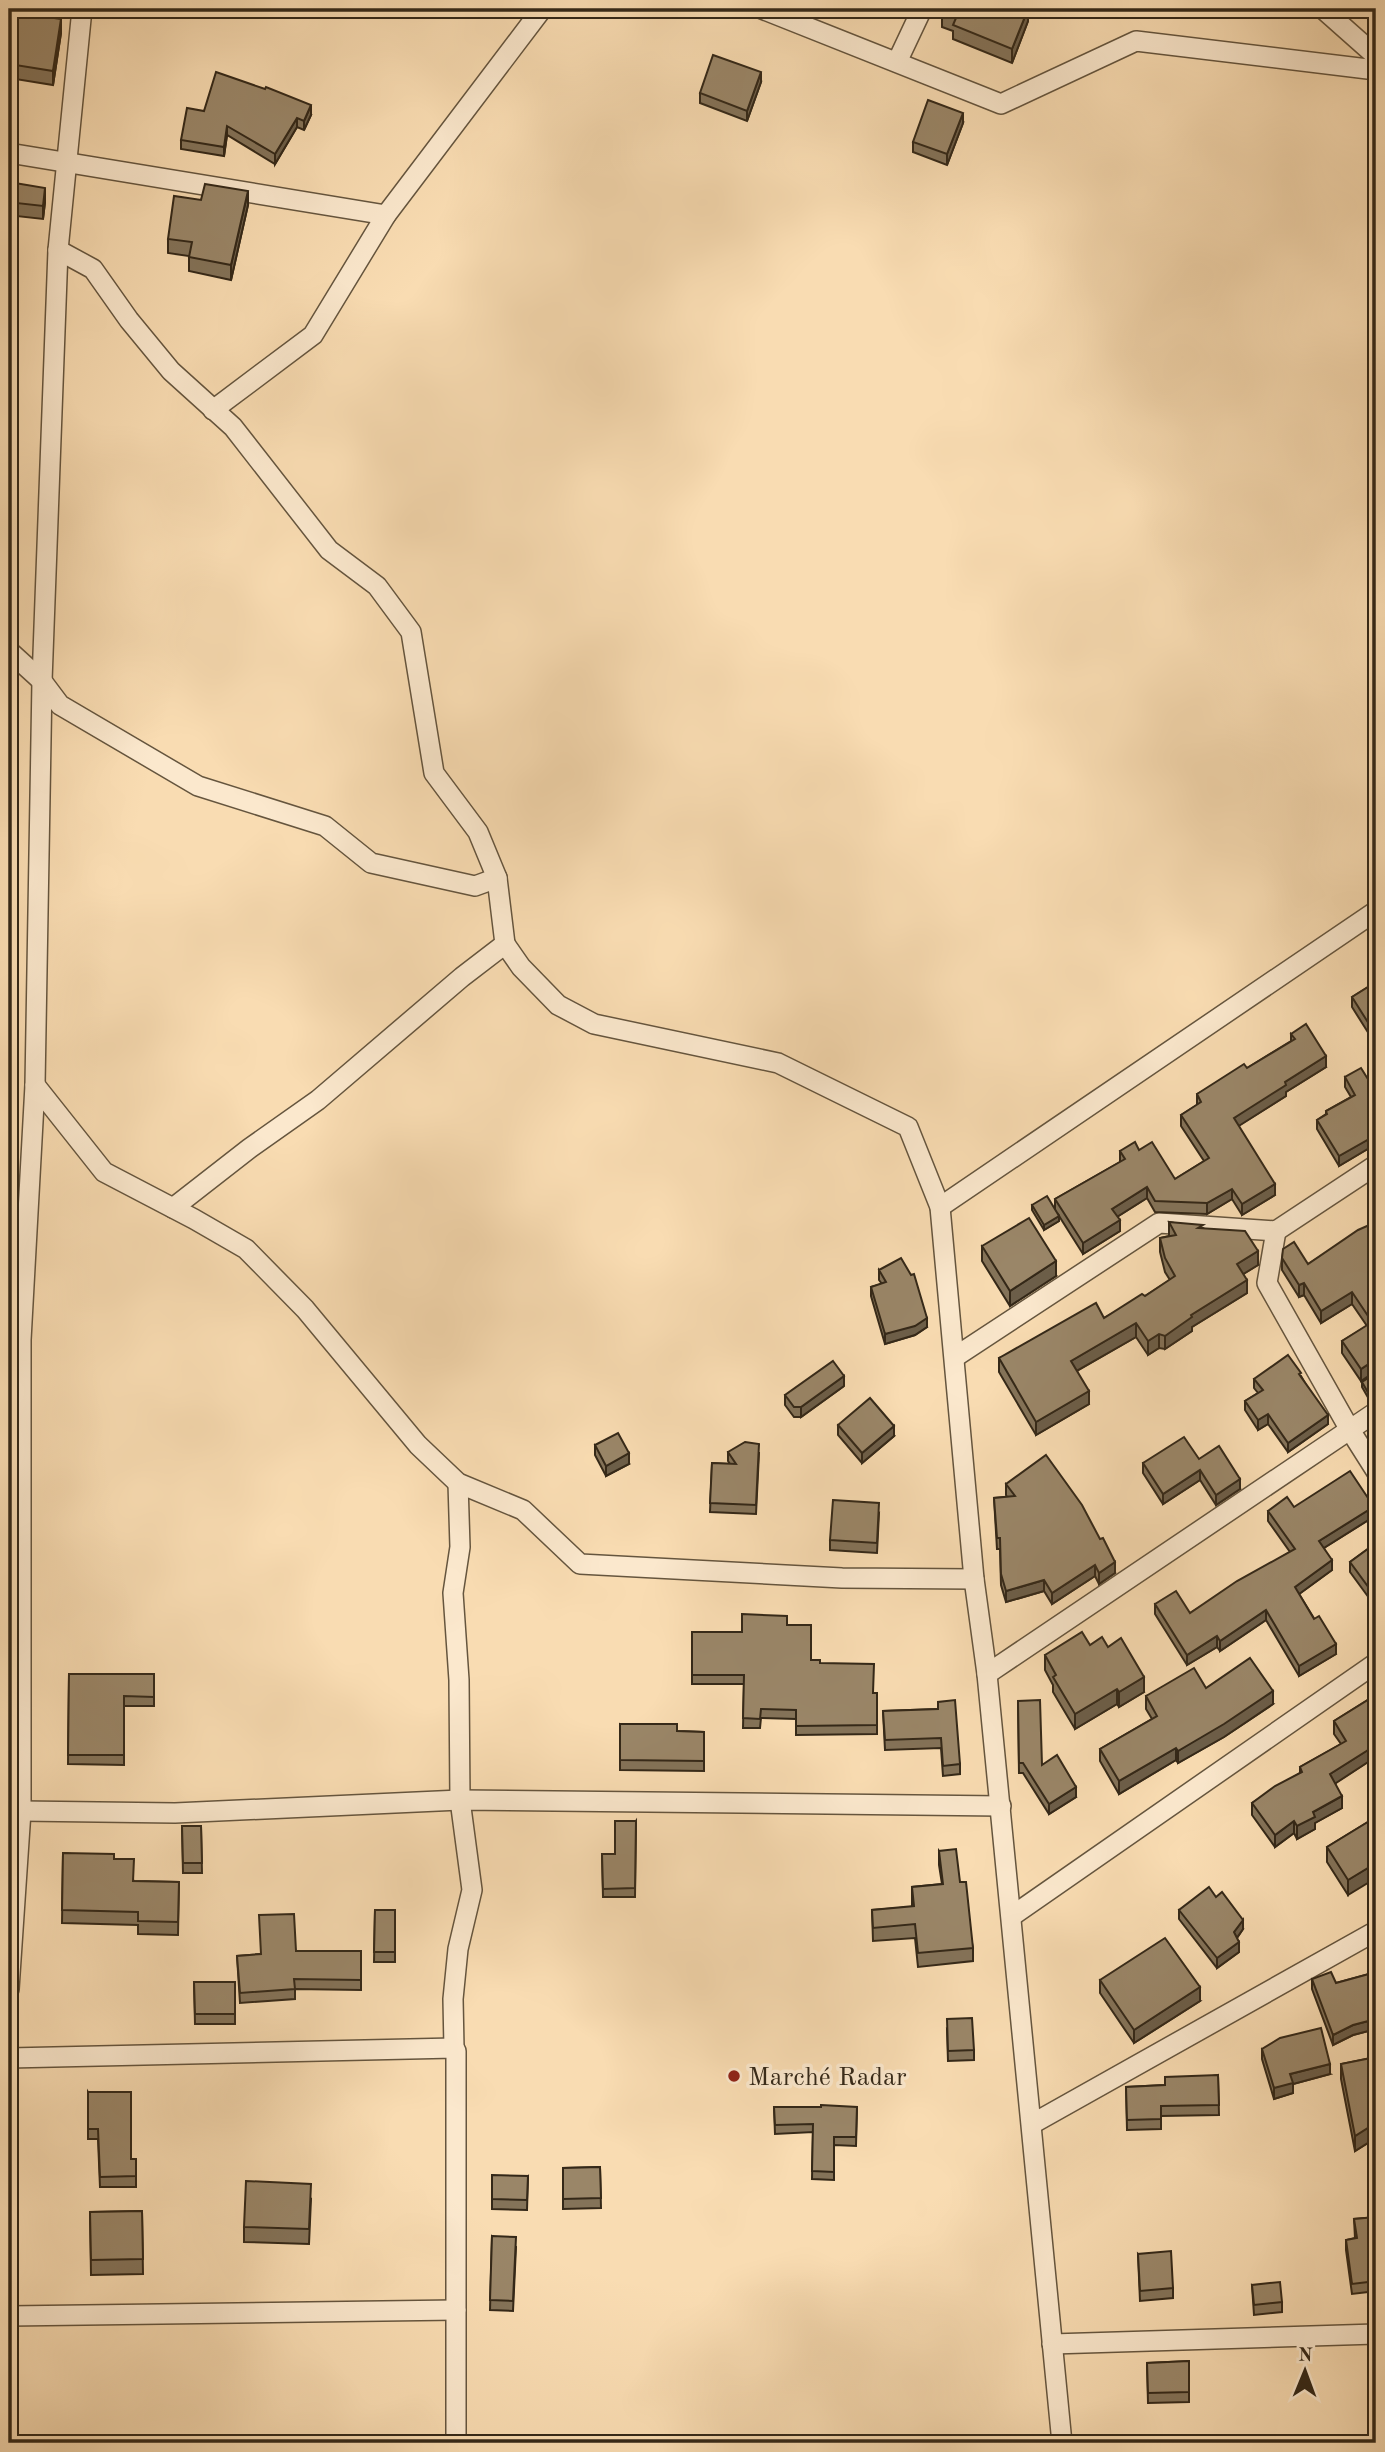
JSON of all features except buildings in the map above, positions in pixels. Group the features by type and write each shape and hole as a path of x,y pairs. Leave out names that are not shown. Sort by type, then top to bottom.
{"street":[{"path":"9,1989 20,1811 15,1345 35,1085 43,681 58,250 82,9"},
{"path":"213,410 313,335 386,215 542,9"},
{"path":"762,9 1001,104 1136,41 1376,70"},
{"path":"897,62 922,9"},
{"path":"1323,9 1376,56"},
{"path":"9,153 386,215"},
{"path":"58,250 93,269 171,372 233,427 329,550 377,586 411,632 435,773 478,832 497,878 505,944 521,967 558,1005 594,1024 778,1063 908,1127 940,1207 974,1579 988,1674 1062,2443"},
{"path":"9,651 43,681 60,705 198,786 324,826 371,863 475,886 497,878"},
{"path":"940,1207 1376,911"},
{"path":"173,1208 250,1148 318,1100 462,977 505,944"},
{"path":"35,1085 104,1172 246,1249 306,1308 418,1445 458,1483 523,1510 580,1564 842,1578 974,1579"},
{"path":"955,1357 1159,1223 1276,1231 1376,1164"},
{"path":"1276,1231 1268,1283 1350,1430 1376,1471"},
{"path":"988,1674 1376,1412"},
{"path":"456,2443 456,2051 453,2048 453,1999 458,1949 472,1890 460,1800 459,1680 453,1593 460,1547 458,1483"},
{"path":"1012,1916 1376,1663"},
{"path":"20,1811 175,1813 460,1800 1000,1806"},
{"path":"1031,2124 1376,1931"},
{"path":"9,2058 453,2048"},
{"path":"9,2316 456,2310"},
{"path":"1052,2344 1376,2334"}],"place":[{"name":"Marché Radar","path":"734,2076"}]}
